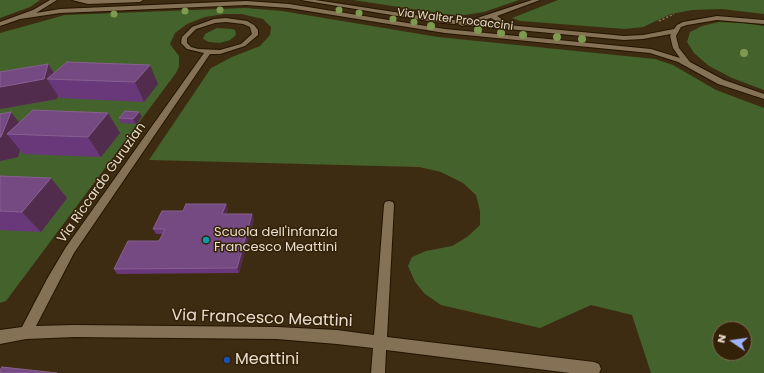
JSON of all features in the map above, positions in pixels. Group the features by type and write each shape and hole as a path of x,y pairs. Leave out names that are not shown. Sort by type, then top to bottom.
{"street":[{"path":"0,24 35,11 54,0"},
{"path":"75,0 102,2 140,0"},
{"name":"Via Walter Procaccini","path":"304,0 462,24 629,38 675,31 685,23 705,18 731,18 764,22"},
{"path":"462,24 492,16 538,0"},
{"name":"Via Walter Procaccini","path":"18,18 60,11 226,4 274,5 445,31 644,50 675,58 693,66 711,77 742,90 764,97"},
{"path":"492,16 512,28"},
{"path":"0,28 18,18"},
{"path":"226,20 245,22 252,26 255,30 255,35 243,45 220,52 208,52 189,48 184,44 184,38 188,33 204,24 226,20"},
{"name":"Via Walter Procaccini","path":"675,31 673,36 676,48 693,66"},
{"name":"Via Riccardo Guruzian","path":"26,333 51,283 70,250 208,52"},
{"path":"742,90 764,100"},
{"path":"378,373 389,205"},
{"name":"Via Francesco Meattini","path":"0,337 26,333 74,331 277,333 381,342 594,369"}],"path":[{"path":"655,23 675,13"}],"green space":[{"path":"0,0 40,0 30,7 0,18"},
{"path":"353,0 519,0 484,12 458,16"},
{"path":"558,0 764,0 764,14 722,9 692,10 671,14 643,27 625,29 520,21 512,18"},
{"path":"245,8 282,11 438,37 655,59 673,65 716,90 764,108 764,373 651,373 632,315 591,305 540,328 441,305 425,294 415,282 408,266 412,257 426,251 452,246 467,237 480,225 480,211 476,195 463,183 441,172 419,167 149,160 211,68 232,57 260,46 270,35 271,27 263,19 241,14 224,14 205,17 187,24 175,33 170,44 179,56 179,67 176,73 6,301 0,303 0,33 65,15"},
{"path":"719,22 764,26 764,90 732,78 709,66 694,53 687,42 690,32 702,26"},
{"path":"217,28 235,30 236,35 230,40 220,43 209,42 203,39 205,34"}],"building":[{"path":"67,62 150,65 135,82 47,79"},
{"path":"48,64 44,79 0,87 0,72"},
{"path":"33,110 108,113 88,137 7,134"},
{"path":"125,111 139,112 133,119 119,118"},
{"path":"11,112 1,137 0,137 0,114"},
{"path":"0,176 51,178 22,212 0,211"},
{"name":"Scuola dell'infanzia Francesco Meattini","path":"186,204 226,204 222,214 252,214 237,268 114,269 128,241 159,241 165,229 153,229 162,211 183,211"},
{"path":"2,367 57,373 0,373"}],"place":[{"name":"Scuola dell'infanzia Francesco Meattini","path":"206,240"},
{"name":"Meattini","path":"227,360"}]}
